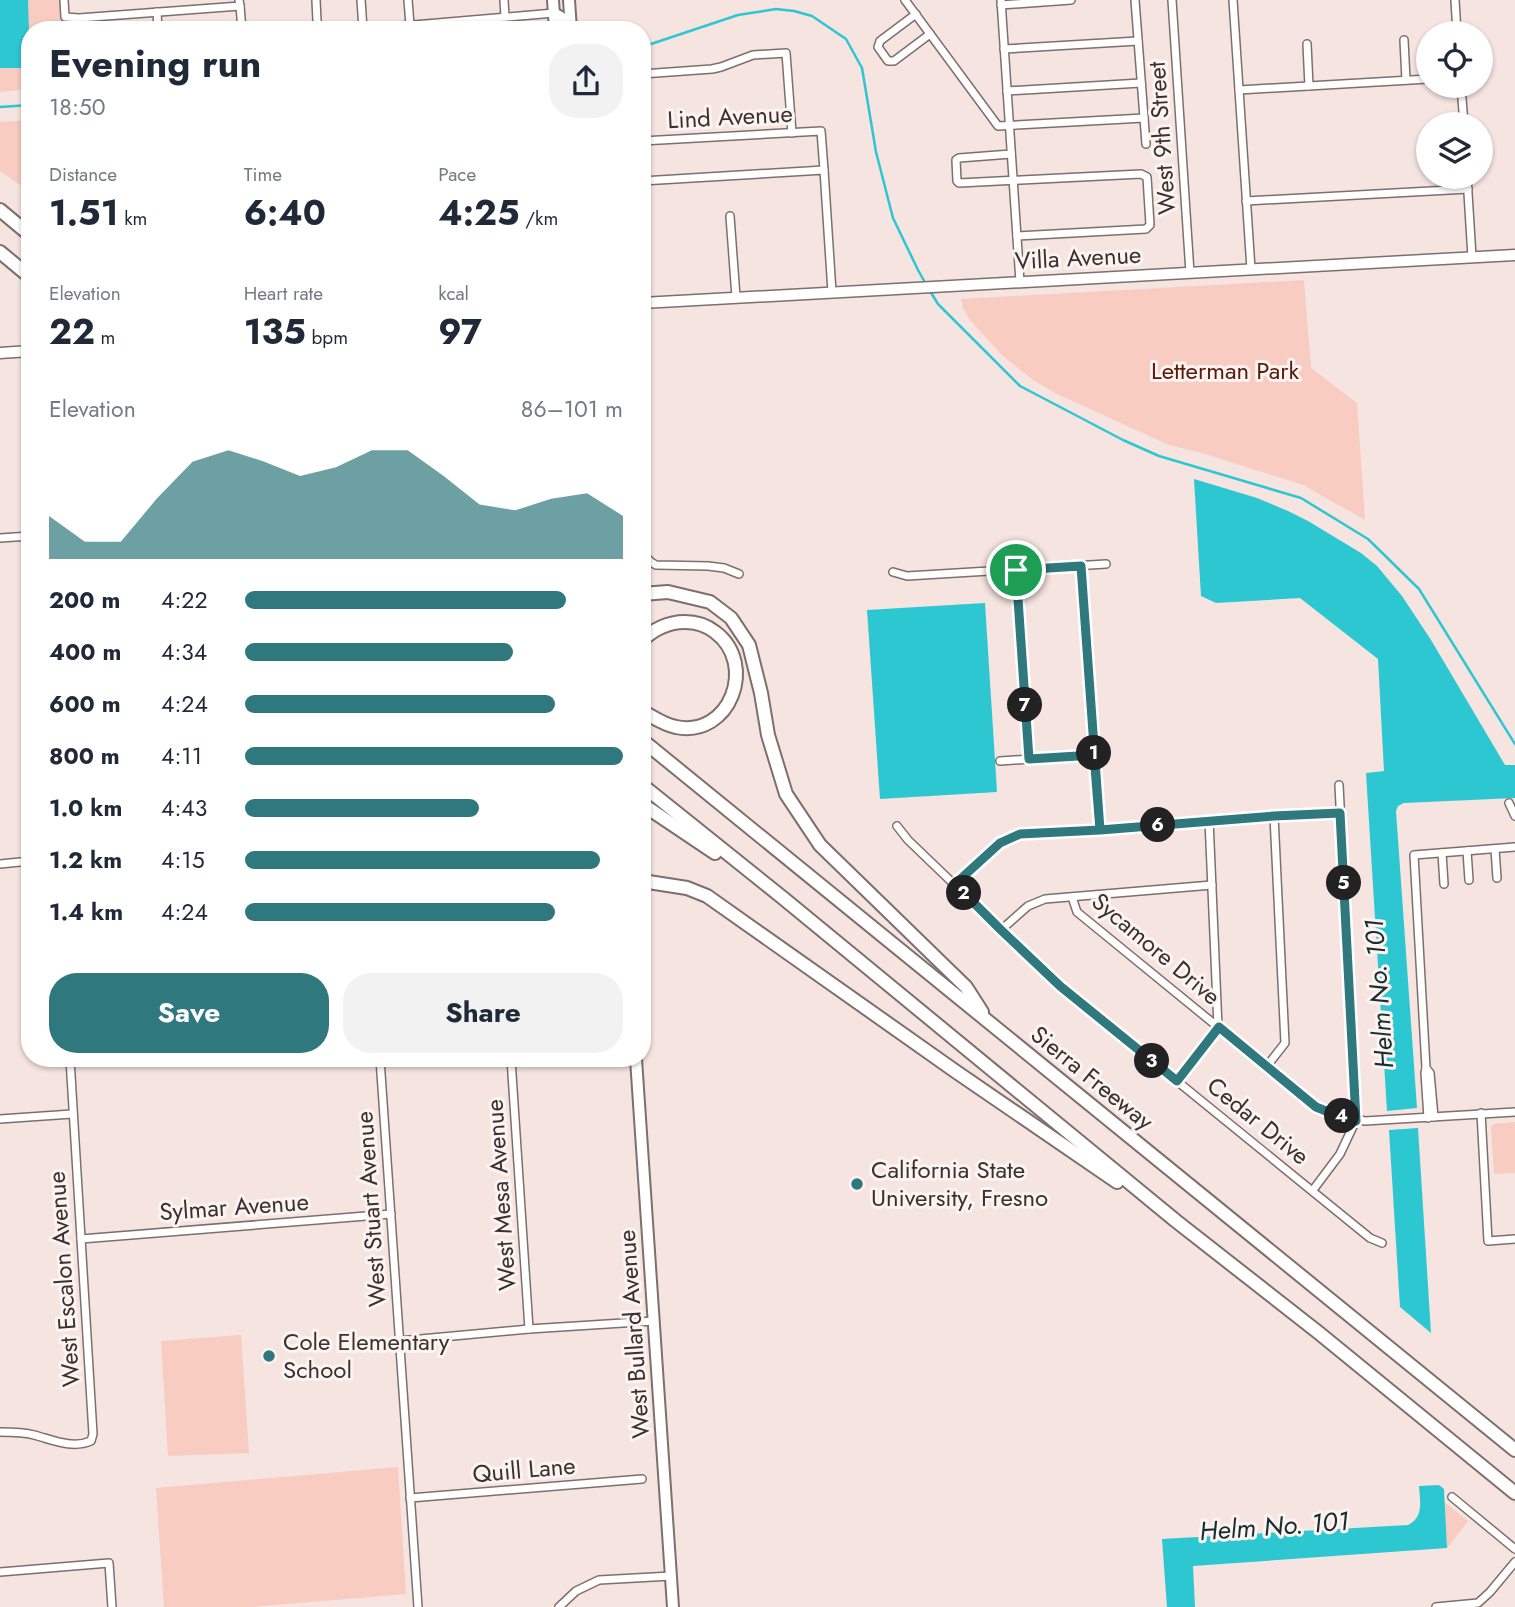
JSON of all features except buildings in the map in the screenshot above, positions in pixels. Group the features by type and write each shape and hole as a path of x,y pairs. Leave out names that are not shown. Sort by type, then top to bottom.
{"highway":[{"path":"0,209 21,227"},
{"path":"0,251 21,269"},
{"path":"651,593 668,592 710,603 731,618 749,645 768,735 786,794 820,845 966,987 988,1021"},
{"path":"651,633 663,626 683,622 702,624 712,629 732,651 737,672 734,692 729,702 710,722 686,729 663,723 651,716"},
{"name":"Sierra Freeway","path":"651,747 1515,1450"},
{"path":"651,792 1176,1221 1308,1324 1515,1493"},
{"path":"651,810 783,898"},
{"path":"651,882 687,888 708,897 966,1079 1176,1221"}],"main road":[{"path":"553,0 554,21"},
{"path":"569,0 570,21"},
{"path":"554,13 563,21"},
{"name":"Villa Avenue","path":"651,302 1515,255"},
{"path":"0,353 21,352"},
{"name":"West Bullard Avenue","path":"637,1067 673,1607"}],"street":[{"path":"64,0 65,17 79,18 239,3 241,21"},
{"path":"316,0 317,21"},
{"path":"361,0 362,21"},
{"path":"408,0 410,21"},
{"path":"504,0 505,17"},
{"path":"905,0 998,126 1144,118"},
{"path":"1020,282 1001,3 1071,0"},
{"path":"1135,0 1146,144"},
{"name":"West 9th Street","path":"1172,0 1190,273"},
{"path":"1233,0 1251,269"},
{"path":"1455,0 1456,21"},
{"path":"157,12 158,21"},
{"path":"458,21 554,13"},
{"path":"916,14 880,41 878,47 888,61 894,61 930,34"},
{"path":"1404,40 1406,80"},
{"path":"1004,49 1138,41"},
{"path":"1307,44 1310,86"},
{"path":"651,73 712,69 752,55 786,53 792,133"},
{"path":"1239,90 1416,80"},
{"path":"1007,91 1141,83"},
{"name":"Lind Avenue","path":"651,141 821,131 824,170"},
{"path":"1012,154 959,158 956,160 957,181 1013,181 1141,174 1147,177 1150,225 1146,229 1017,236"},
{"path":"651,180 824,170 832,292"},
{"path":"1246,201 1451,189"},
{"path":"1468,189 1472,257"},
{"path":"730,215 736,297"},
{"path":"0,538 21,537"},
{"path":"651,563 724,568 739,574"},
{"path":"893,572 906,576 1106,564"},
{"path":"1081,566 1100,830"},
{"path":"1016,570 1029,759"},
{"path":"1000,761 1094,755"},
{"path":"1312,1190 1340,1154 1356,1121 1339,785"},
{"path":"1509,803 1515,816"},
{"path":"955,884 1000,843 1020,834 1340,813"},
{"path":"1267,1066 1285,1042 1274,816"},
{"path":"1177,1081 1219,1027 1209,820"},
{"name":"Cedar Drive","path":"897,826 908,840 1060,986 1370,1238 1382,1243"},
{"path":"1431,1118 1424,1073 1426,1068 1414,855 1515,847"},
{"path":"1495,849 1497,878"},
{"path":"1467,851 1469,880"},
{"path":"1442,853 1444,884"},
{"path":"0,864 21,862"},
{"path":"1001,930 1028,906 1045,899 1212,885"},
{"name":"Sycamore Drive","path":"1072,897 1077,912 1316,1107 1356,1121"},
{"name":"West Escalon Avenue","path":"0,1432 24,1433 79,1445 90,1441 93,1427 69,1067"},
{"name":"West Stuart Avenue","path":"381,1067 418,1607"},
{"name":"West Mesa Avenue","path":"512,1067 529,1329"},
{"path":"1356,1121 1515,1111"},
{"path":"1482,1113 1488,1241 1515,1239"},
{"path":"0,1119 72,1114"},
{"name":"Sylmar Avenue","path":"80,1239 391,1214"},
{"path":"399,1341 654,1321"},
{"name":"Quill Lane","path":"410,1498 642,1479"},
{"path":"1452,1497 1515,1549"},
{"path":"1436,1607 1478,1603 1515,1562"},
{"path":"0,1572 109,1563 112,1607"},
{"path":"559,1607 576,1591 599,1580 671,1576"}],"green space":[{"path":"0,0 60,0 61,21 21,21 21,90 0,92"},
{"path":"21,121 21,186 0,171 0,122"},
{"name":"Letterman Park","path":"1304,280 1311,368 1357,403 1365,520 1303,485 1169,445 1057,394 1033,380 1002,355 970,320 961,299"},
{"path":"1515,1122 1515,1173 1494,1174 1491,1127 1493,1124"},
{"path":"241,1335 249,1453 168,1456 161,1341"},
{"path":"398,1467 406,1594 251,1607 164,1607 156,1488"},
{"path":"1444,1502 1468,1521 1447,1548"}],"water":[{"path":"0,0 28,0 29,21 21,21 21,68 0,68"},
{"path":"1194,479 1257,498 1288,511 1361,553 1377,566 1402,596 1431,640 1505,765 1515,765 1515,798 1404,803 1398,806 1396,811 1417,1108 1387,1111 1366,773 1384,771 1378,659 1300,598 1216,603 1201,596"},
{"path":"985,603 997,792 880,799 867,610"},
{"path":"1418,1128 1431,1333 1400,1307 1389,1130"},
{"path":"1439,1485 1444,1489 1447,1548 1193,1566 1195,1607 1167,1607 1162,1539 1408,1525 1419,1513 1419,1486"}],"waterway":[{"path":"651,44 738,15 776,9 812,16 846,39 862,68 876,152 893,218 927,286"},
{"path":"0,107 21,106"},
{"path":"930,291 938,304 1020,386 1159,456 1301,498 1368,539 1419,589 1515,744"}],"place":[{"name":"California State University, Fresno","path":"857,1184"},
{"name":"Cole Elementary School","path":"269,1356"}],"route":[{"path":"1016,570 1029,759 1094,755 1100,830 1209,820 1340,813 1356,1121 1316,1107 1219,1027 1177,1081 1060,986 955,884 1000,843 1020,834 1100,830 1081,566 1016,570"}],"water label":[{"name":"Helm No. 101","path":"1379,994"},
{"name":"Helm No. 101","path":"1274,1526"}]}
